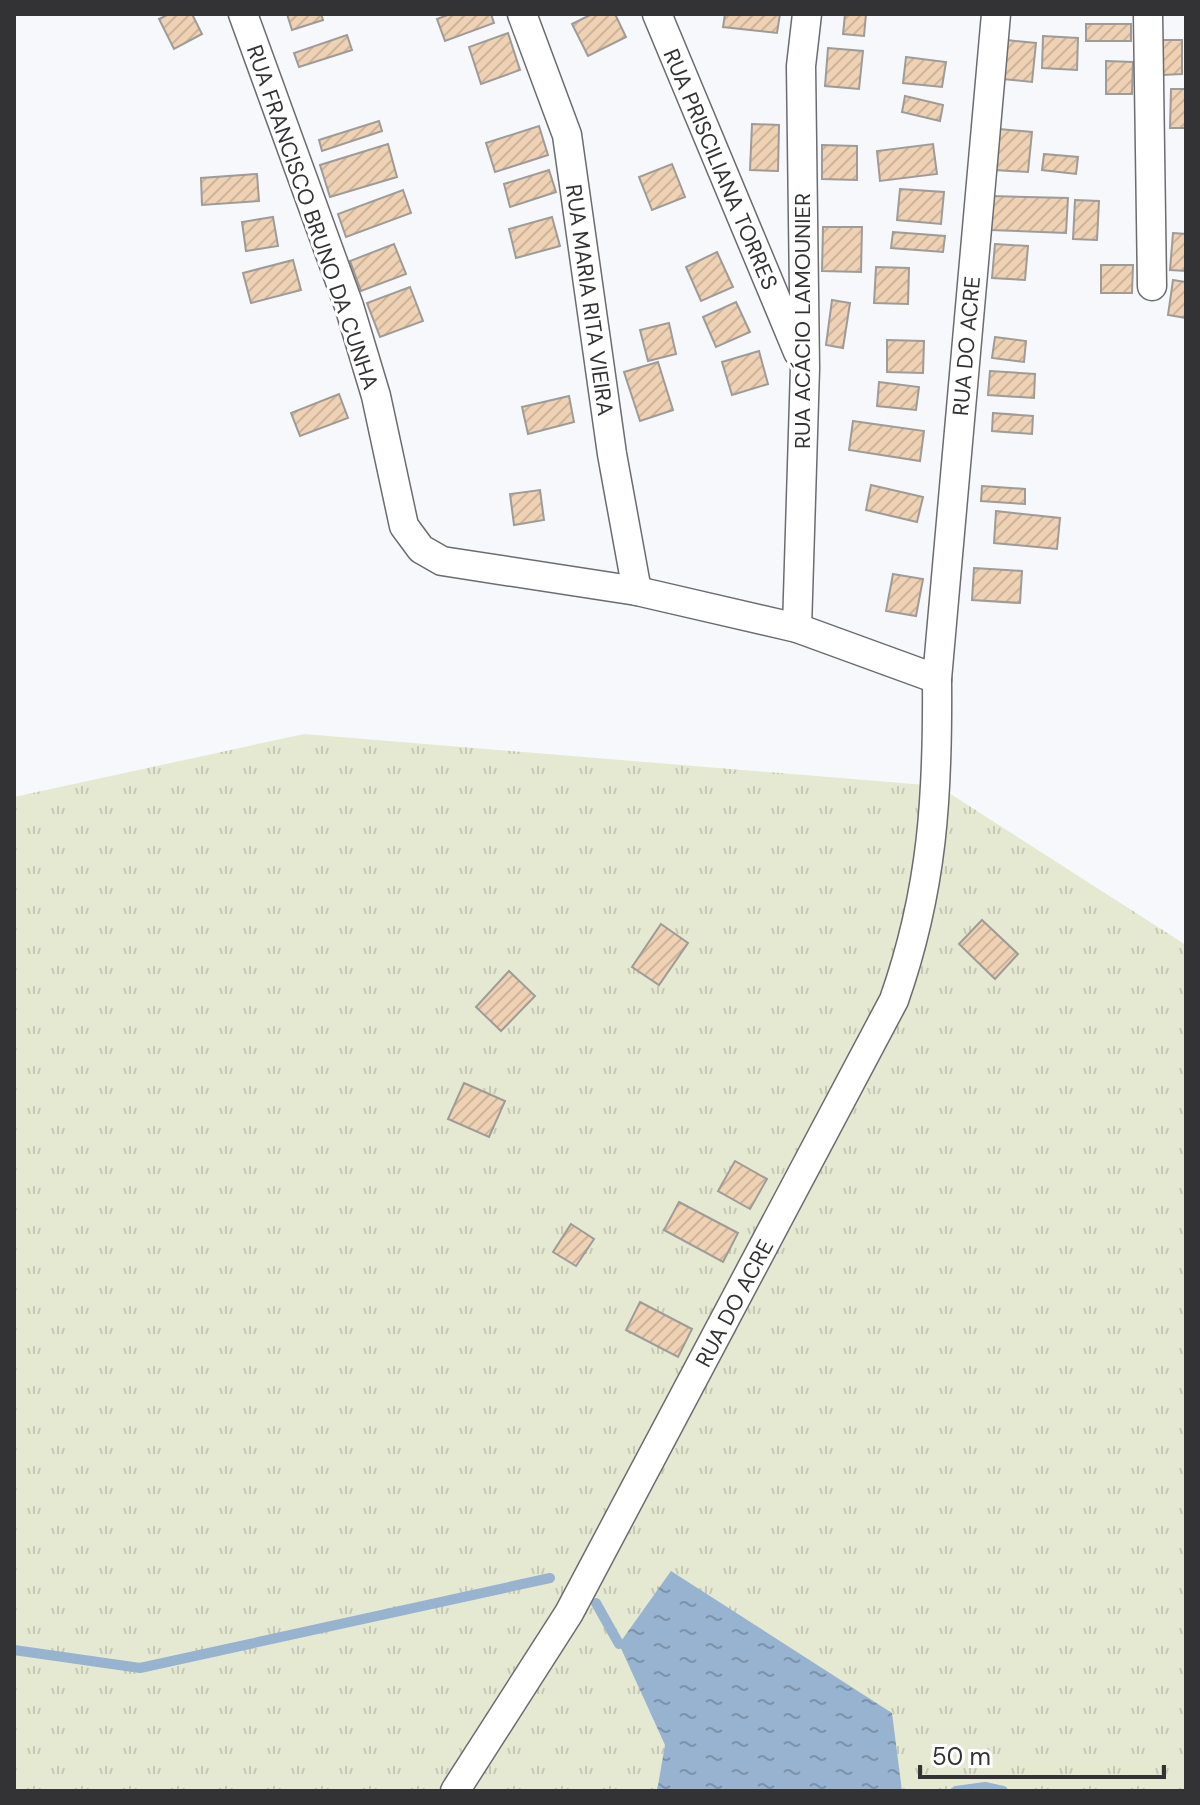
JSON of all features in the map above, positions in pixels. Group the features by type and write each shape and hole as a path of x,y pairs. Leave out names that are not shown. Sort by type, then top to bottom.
{"street":[{"name":"RUA FRANCISCO BRUNO DA CUNHA","path":"243,14 349,306 376,396 404,526 421,549 442,561 637,591 797,628 937,679"},
{"name":"RUA MARIA RITA VIEIRA","path":"522,14 567,135 610,439 637,591"},
{"name":"RUA PRISCILIANA TORRES","path":"657,14 805,368"},
{"name":"RUA ACÁCIO LAMOUNIER","path":"797,628 805,368 801,66 807,14"},
{"name":"RUA DO ACRE","path":"455,1791 569,1613 894,1000 916,940 938,786 937,679 996,14"},
{"path":"1148,14 1152,286"}],"green space":[{"path":"304,734 938,786 1186,945 1186,1791 14,1791 14,797"}],"water":[{"path":"671,1571 892,1713 902,1791 657,1791 665,1745 619,1644"}],"building":[{"path":"169,14 192,14 202,34 174,49 159,19"},
{"path":"287,14 321,14 323,20 292,30"},
{"path":"450,14 491,14 494,23 445,41 437,19"},
{"path":"592,14 615,14 626,37 588,56 572,24"},
{"path":"725,14 780,14 777,33 723,27"},
{"path":"845,14 866,14 864,36 843,34"},
{"path":"1086,24 1131,24 1131,41 1086,41"},
{"path":"508,33 520,70 481,84 469,47"},
{"path":"347,35 352,50 299,67 294,53"},
{"path":"1043,36 1078,38 1077,70 1042,68"},
{"path":"1007,40 1036,43 1032,82 1003,79"},
{"path":"1161,40 1182,40 1182,74 1162,75"},
{"path":"828,48 863,51 859,89 825,86"},
{"path":"906,57 946,62 942,87 903,83"},
{"path":"1106,61 1133,62 1132,94 1106,94"},
{"path":"1171,89 1186,89 1186,128 1170,128"},
{"path":"905,96 943,105 940,121 902,112"},
{"path":"379,121 382,131 322,151 319,140"},
{"path":"752,124 779,125 778,171 750,170"},
{"path":"539,126 548,155 495,172 486,143"},
{"path":"999,129 1032,132 1028,172 995,170"},
{"path":"388,144 397,177 330,197 320,165"},
{"path":"933,144 937,174 880,181 877,151"},
{"path":"822,145 857,146 857,180 822,179"},
{"path":"1044,154 1078,157 1076,174 1042,170"},
{"path":"672,164 685,197 652,210 639,177"},
{"path":"549,170 556,192 510,207 504,184"},
{"path":"257,174 259,201 202,205 201,178"},
{"path":"900,189 944,192 941,224 897,220"},
{"path":"403,190 411,213 346,237 338,214"},
{"path":"991,196 1068,198 1066,233 990,230"},
{"path":"1075,200 1099,201 1097,240 1073,239"},
{"path":"273,217 278,246 246,251 242,222"},
{"path":"552,217 560,246 516,258 509,229"},
{"path":"823,227 862,227 861,272 822,271"},
{"path":"893,232 945,236 943,252 891,248"},
{"path":"1173,233 1186,234 1186,271 1170,270"},
{"path":"394,244 406,274 361,291 350,261"},
{"path":"995,244 1028,246 1025,280 992,278"},
{"path":"717,252 733,287 701,301 686,267"},
{"path":"293,260 301,290 251,303 243,273"},
{"path":"1101,265 1133,265 1132,293 1101,293"},
{"path":"876,267 909,268 908,304 874,303"},
{"path":"1173,280 1186,282 1186,318 1168,315"},
{"path":"410,287 423,321 380,337 367,303"},
{"path":"832,300 850,303 843,348 826,345"},
{"path":"736,302 750,332 716,347 703,317"},
{"path":"669,323 676,354 648,361 640,330"},
{"path":"995,337 1026,341 1024,362 992,358"},
{"path":"887,340 924,341 923,373 887,372"},
{"path":"759,351 768,384 732,395 722,362"},
{"path":"658,362 673,410 640,421 624,372"},
{"path":"990,371 1035,374 1034,398 988,395"},
{"path":"879,382 919,387 916,410 877,406"},
{"path":"339,394 348,418 300,436 291,413"},
{"path":"569,396 574,422 528,434 522,407"},
{"path":"993,413 1033,416 1032,434 992,431"},
{"path":"853,421 924,431 920,461 849,450"},
{"path":"871,485 923,497 917,522 866,510"},
{"path":"982,486 1025,489 1025,504 981,501"},
{"path":"540,490 544,520 514,525 510,494"},
{"path":"996,511 1060,518 1057,549 994,543"},
{"path":"974,568 1022,571 1020,603 972,600"},
{"path":"893,574 923,579 916,616 886,611"},
{"path":"982,920 1018,954 995,979 959,944"},
{"path":"661,924 688,943 659,985 632,967"},
{"path":"509,971 535,996 501,1031 476,1007"},
{"path":"464,1083 505,1101 489,1137 448,1119"},
{"path":"735,1161 767,1179 750,1209 718,1191"},
{"path":"679,1202 738,1233 723,1262 664,1230"},
{"path":"571,1224 594,1239 576,1266 553,1252"},
{"path":"640,1302 692,1329 678,1357 626,1330"}],"waterway":[{"path":"14,1650 140,1668 550,1578"},
{"path":"596,1603 619,1644"},
{"path":"956,1791 985,1787 1003,1791"}]}
